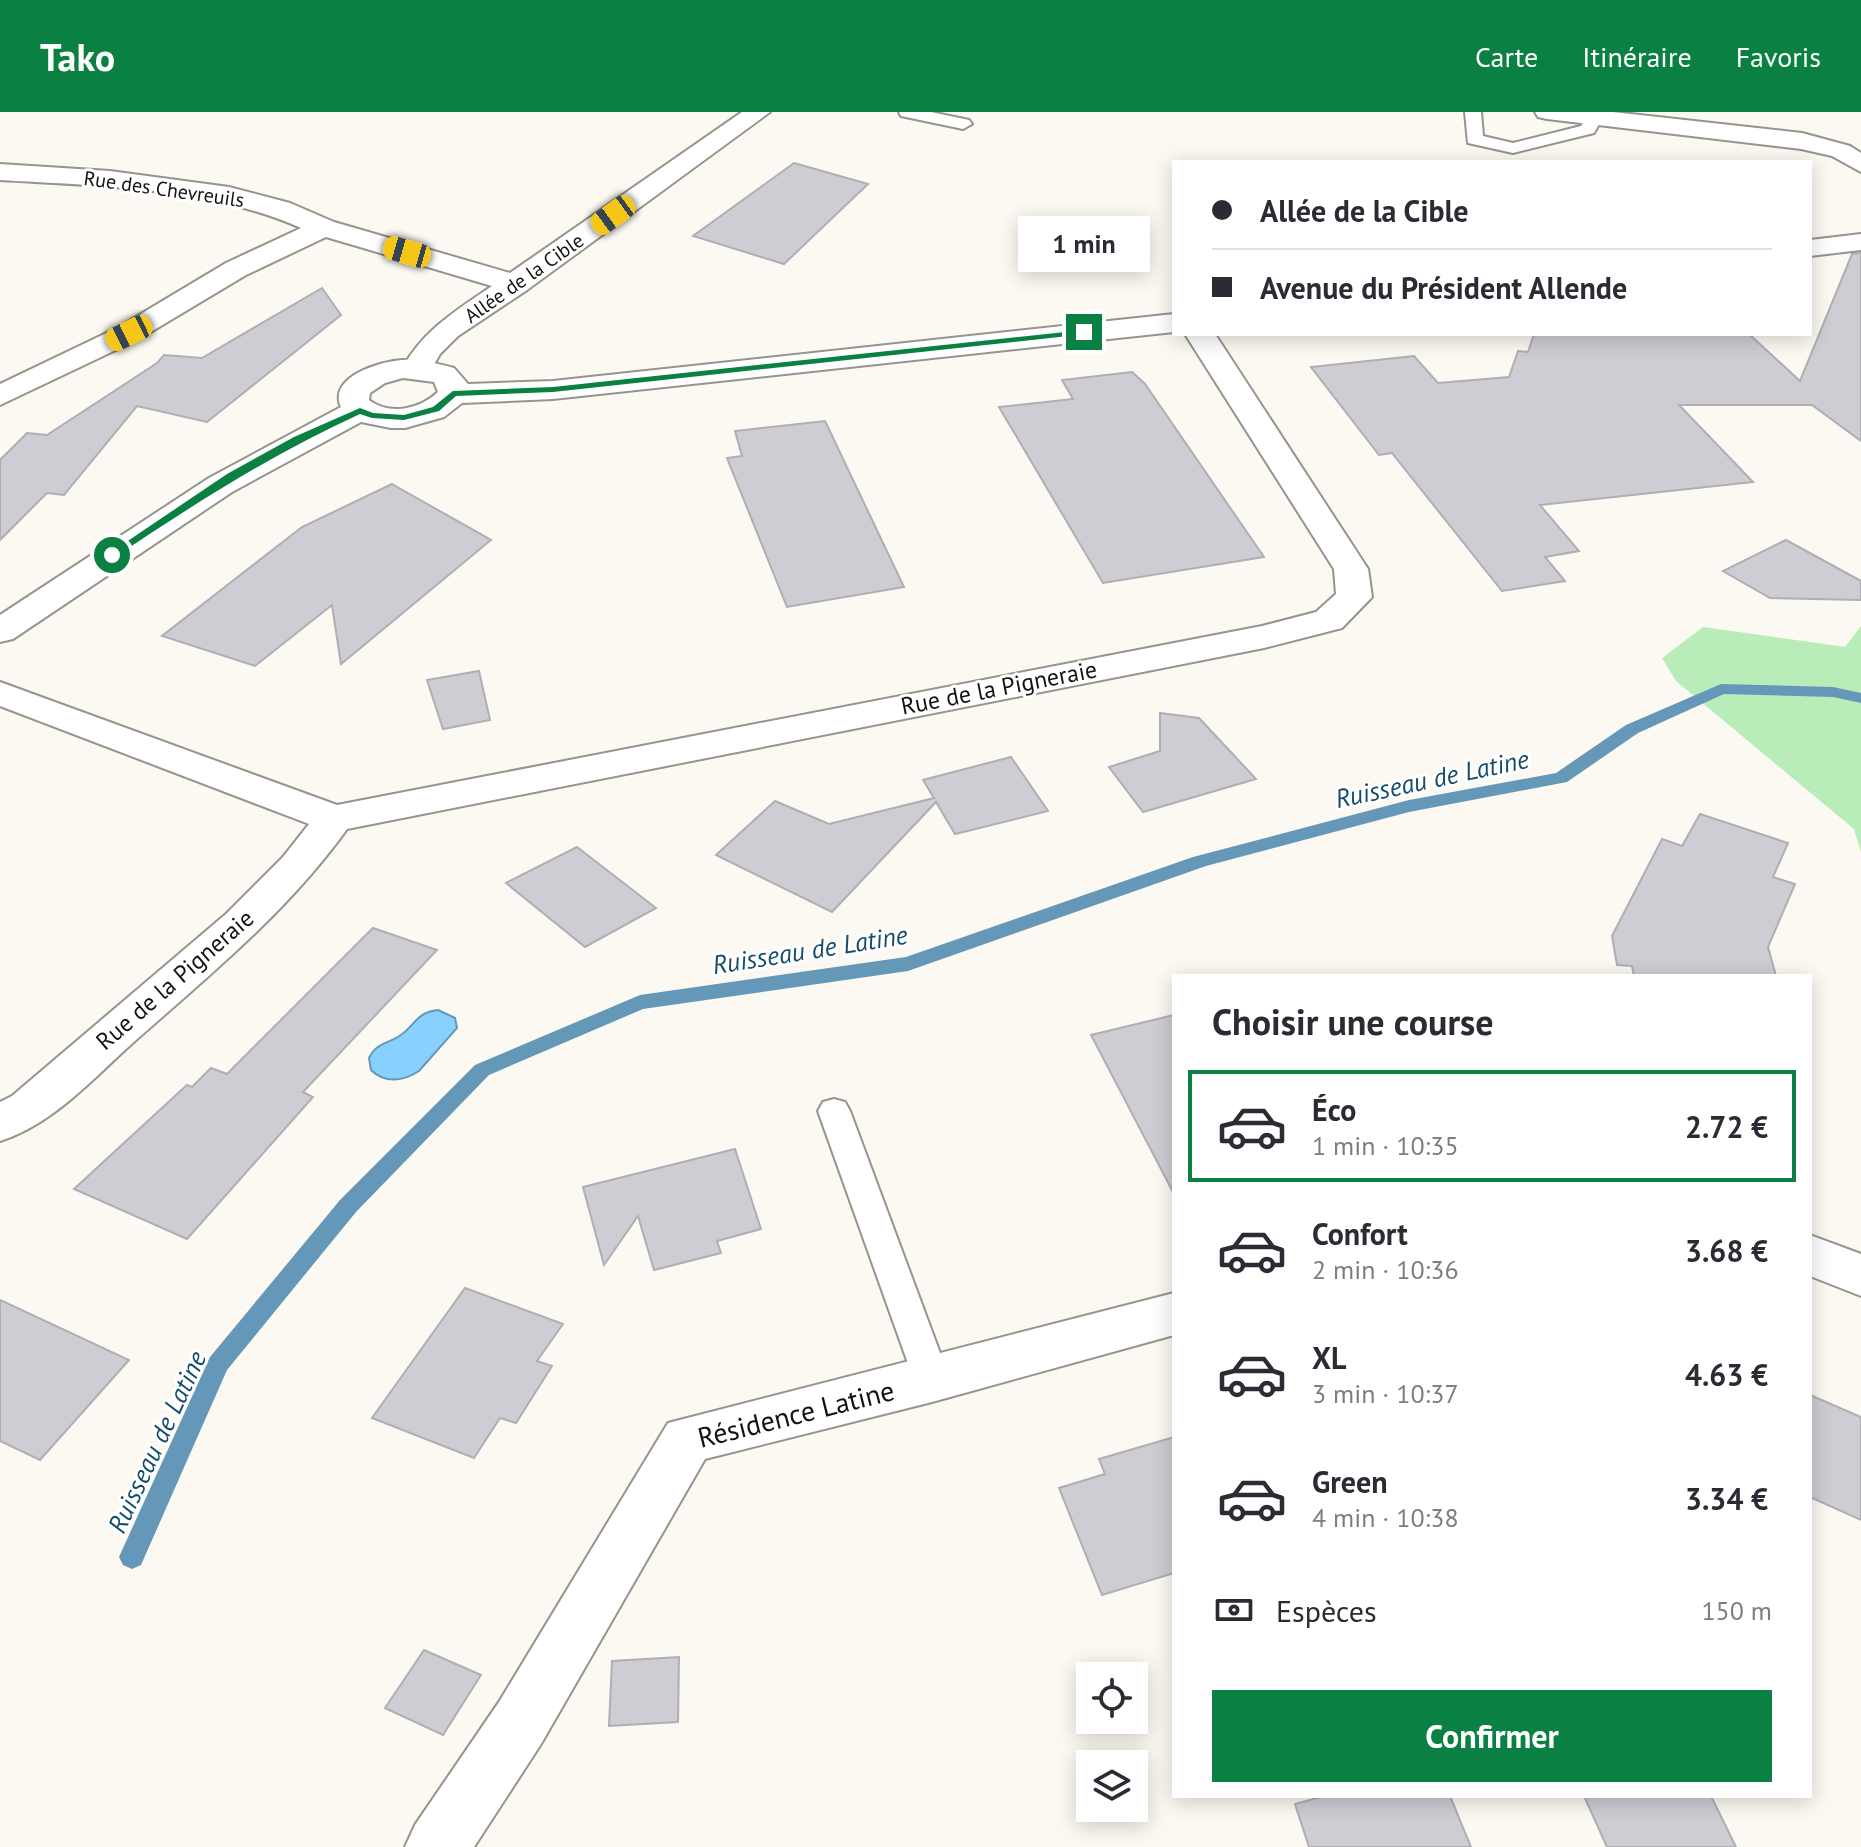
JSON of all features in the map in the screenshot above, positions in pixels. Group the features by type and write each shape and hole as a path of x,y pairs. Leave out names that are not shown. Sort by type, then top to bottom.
{"street":[{"name":"Allée de la Cible","path":"417,369 427,350 448,330 758,112"},
{"path":"1547,112 1802,141 1854,153"},
{"name":"Rue des Chevreuils","path":"0,172 110,179 229,195 280,209 324,228 517,284"},
{"path":"0,396 129,333 236,269 324,228"},
{"path":"1812,248 1861,242"},
{"path":"453,394 553,390 1172,323"},
{"name":"Rue de la Pigneraie","path":"0,1123 29,1108 241,924 298,867 334,819 1264,637 1329,620 1354,597 1351,569 1201,336"},
{"path":"0,631 231,476 297,439 360,410 387,418 421,415 447,402 454,386 443,374 417,369 388,372 363,382 353,397 360,410"},
{"path":"0,693 334,819"},
{"path":"1812,1256 1861,1275"},
{"name":"Résidence Latine","path":"437,1847 520,1723 687,1440 932,1380 1172,1315"}],"lane":[{"path":"907,112 963,124"},
{"path":"1473,112 1474,139 1513,148 1588,129 1593,119"},
{"path":"834,1111 932,1380"}],"green space":[{"path":"1861,626 1861,852 1854,829 1676,681 1662,658 1703,627 1845,647"}],"water":[{"path":"438,1010 455,1018 457,1028 419,1071 395,1080 371,1070 369,1058 376,1049 401,1035 421,1016"}],"building":[{"path":"794,163 868,184 784,264 693,236"},
{"path":"1861,253 1861,441 1812,405 1679,405 1753,482 1540,505 1579,551 1545,557 1565,581 1502,591 1392,453 1379,455 1311,367 1414,356 1438,383 1509,377 1518,351 1528,352 1533,336 1751,336 1800,381 1852,254"},
{"path":"322,288 341,315 207,422 137,406 64,495 47,493 0,540 0,460 27,433 47,435 157,363 164,355 202,358"},
{"path":"1132,372 1145,384 1264,557 1103,583 999,407 1073,399 1062,380"},
{"path":"825,421 904,587 787,607 727,458 742,456 735,431"},
{"path":"392,484 491,540 341,664 332,605 255,666 162,636 302,527"},
{"path":"1786,540 1861,581 1861,600 1770,598 1723,571"},
{"path":"479,671 490,720 443,729 427,680"},
{"path":"1160,713 1199,718 1256,779 1143,812 1109,767 1160,751"},
{"path":"1011,757 1048,811 955,834 936,802 832,912 716,855 775,801 829,824 934,798 923,780"},
{"path":"1700,814 1788,843 1773,877 1795,884 1768,947 1775,974 1634,974 1632,966 1617,965 1612,936 1662,839 1682,846"},
{"path":"577,847 656,908 585,947 506,883"},
{"path":"373,928 437,950 303,1092 313,1097 187,1239 74,1189 187,1085 192,1087 211,1068 227,1074"},
{"path":"1172,1015 1172,1190 1091,1035"},
{"path":"735,1149 761,1229 717,1241 721,1253 654,1270 638,1216 604,1265 583,1187"},
{"path":"465,1288 563,1324 537,1361 552,1366 516,1423 500,1418 474,1458 372,1418"},
{"path":"0,1300 129,1360 40,1460 0,1441"},
{"path":"1812,1396 1861,1417 1861,1520 1812,1498"},
{"path":"1172,1438 1172,1574 1102,1595 1059,1488 1105,1474 1099,1459"},
{"path":"424,1650 481,1675 443,1735 385,1708"},
{"path":"679,1657 678,1722 609,1726 612,1661"},
{"path":"1318,1798 1451,1798 1471,1847 1309,1847 1295,1804"},
{"path":"1585,1798 1712,1798 1736,1847 1607,1847"}],"waterway":[{"name":"Ruisseau de Latine","path":"132,1557 218,1364 348,1206 482,1070 640,1002 908,964 1200,861 1409,806 1561,778 1632,729 1721,689 1833,692 1861,698"}],"route":[{"path":"112,555 231,476 297,439 360,410 372,416 404,418 436,409 453,394 553,390 1084,332"}]}
